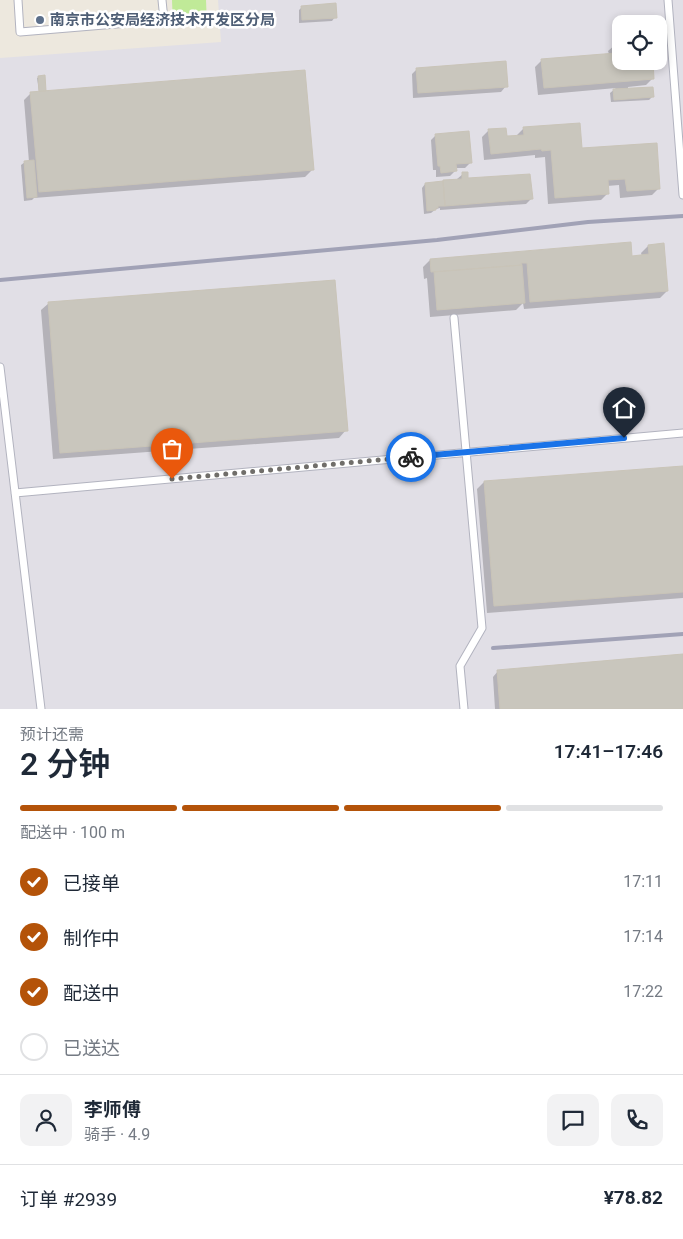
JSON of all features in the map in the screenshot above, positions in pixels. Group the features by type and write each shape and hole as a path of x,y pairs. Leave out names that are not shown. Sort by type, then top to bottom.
{"lane":[{"path":"18,0 20,32 164,20 162,0"},
{"path":"668,0 683,195"},
{"path":"454,318 482,628 460,666 464,709"},
{"path":"0,367 42,709"},
{"path":"15,493 683,433"}],"shaded area":[{"path":"218,0 683,0 683,709 0,709 0,58 221,42"}],"green space":[{"path":"172,0 206,0 207,25 173,27"}],"building":[{"path":"336,3 337,18 302,20 301,6"},
{"path":"612,53 612,70 654,70 654,79 544,88 541,59"},
{"path":"506,61 508,87 418,93 416,68"},
{"path":"305,70 314,170 39,192 30,92"},
{"path":"45,75 46,91 39,91 38,76"},
{"path":"653,87 654,97 614,100 613,89"},
{"path":"580,123 582,148 657,143 660,189 627,191 625,179 608,180 609,194 555,198 551,150 542,151 541,149 491,154 488,129 506,128 507,136 524,135 523,127"},
{"path":"469,131 472,163 456,164 457,171 441,173 440,166 438,166 435,134"},
{"path":"34,160 37,197 27,198 24,161"},
{"path":"462,172 468,172 468,178 530,174 533,199 445,206 443,180 462,179"},
{"path":"443,181 445,206 438,206 436,210 427,211 425,183"},
{"path":"631,242 632,256 649,254 648,245 664,243 668,291 530,302 527,263 521,263 522,265 431,272 430,259"},
{"path":"522,265 525,303 437,310 434,272"},
{"path":"335,280 348,431 60,453 48,302"},
{"path":"683,466 683,592 494,606 484,481"},
{"path":"683,654 683,709 500,709 497,670"}],"railway":[{"path":"0,280 437,240 588,222 683,216"},
{"path":"493,648 683,634"}],"way so far":[{"path":"172,479 411,457"}],"place":[{"name":"南京市公安局经济技术开发区分局","path":"40,20"}],"route":[{"path":"411,457 624,438"}]}
